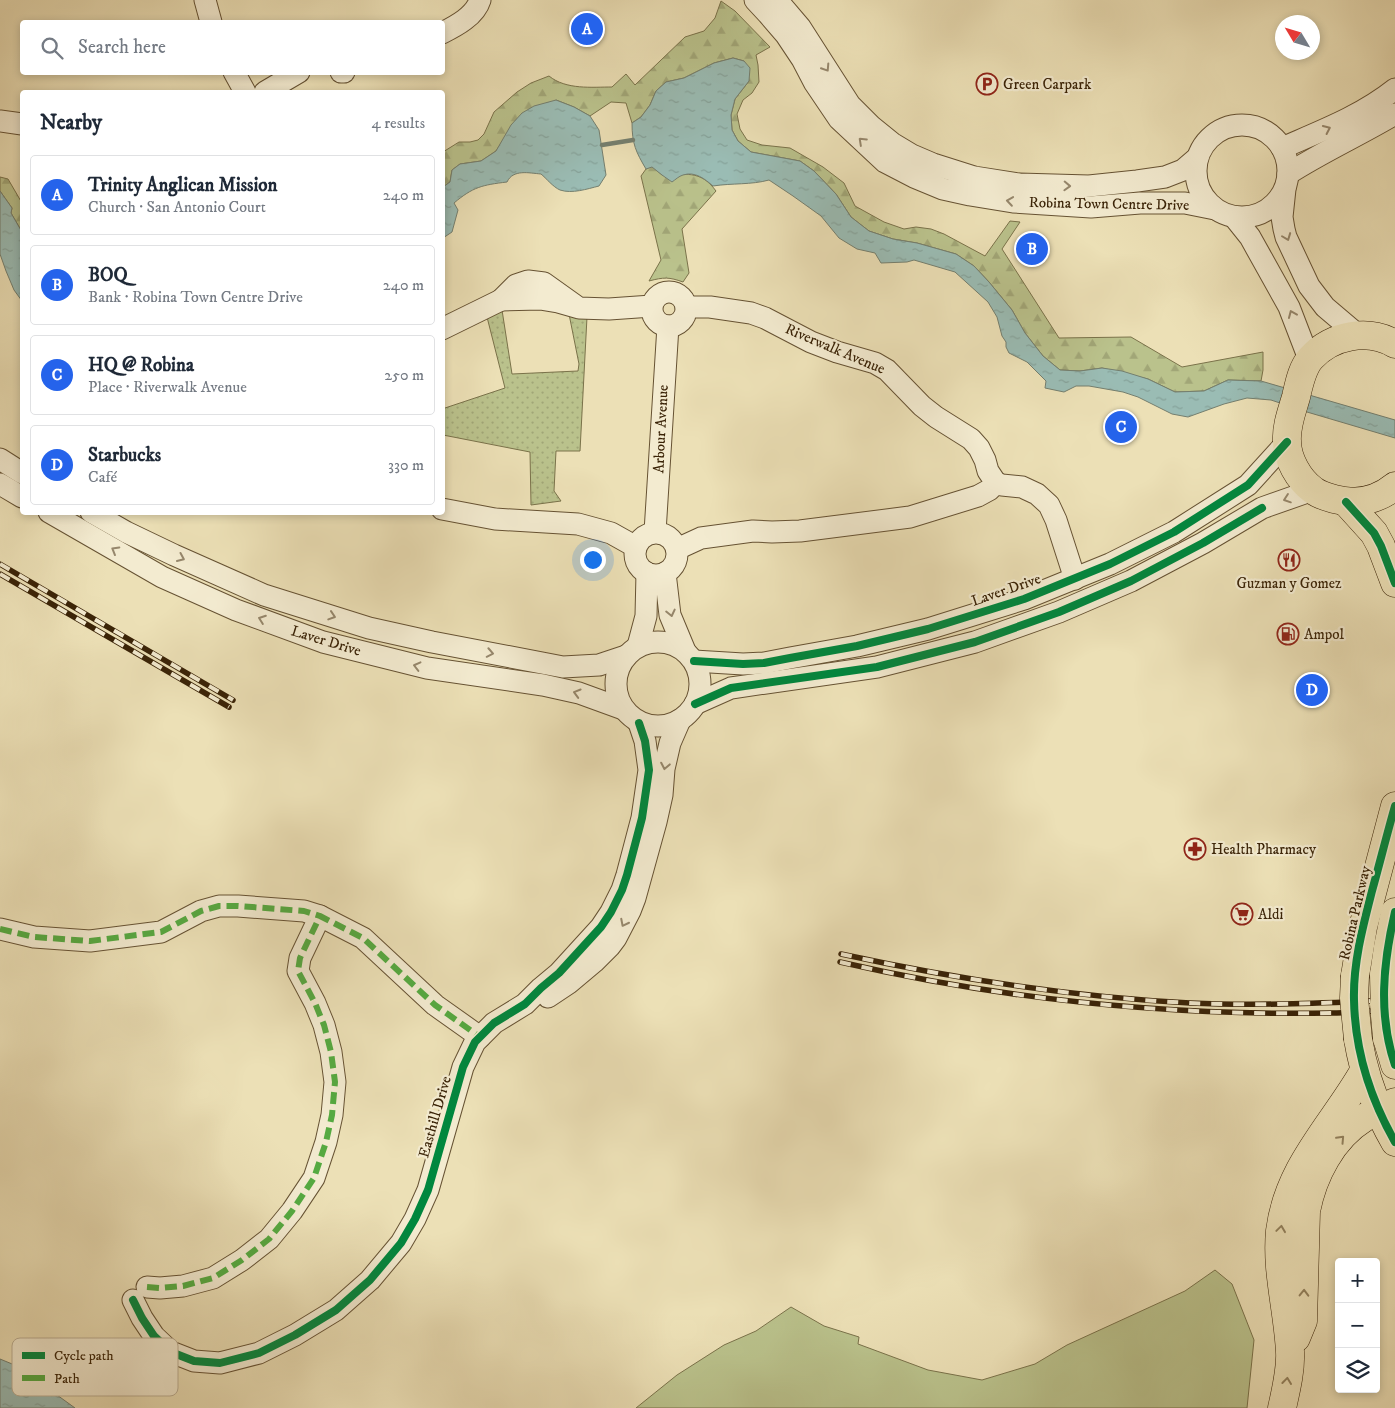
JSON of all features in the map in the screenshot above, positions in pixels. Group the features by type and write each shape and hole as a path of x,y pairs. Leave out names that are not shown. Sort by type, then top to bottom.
{"main road":[{"path":"1394,343 1371,336 1358,335 1333,342 1324,347 1305,370 1288,429 1291,462 1303,480 1313,490 1330,498 1346,502 1370,499 1381,495 1395,486"},
{"path":"1346,502 1374,533 1395,583"},
{"name":"Robina Parkway","path":"1395,806 1363,927 1355,976 1354,998 1358,1039 1364,1070 1370,1090 1387,1106 1395,1142"},
{"path":"1395,912 1384,975 1395,1065"},
{"path":"1282,1408 1287,1386 1290,1353 1279,1250 1284,1210 1294,1183 1310,1151 1347,1099 1364,1070"},
{"path":"1290,1353 1304,1321 1306,1211 1314,1181 1328,1155 1344,1136 1363,1119 1387,1106"}],"street":[{"path":"205,0 210,20"},
{"path":"445,31 475,10 480,0"},
{"name":"Robina Town Centre Drive","path":"755,0 786,35 839,119 885,162 914,177 947,180 974,177 1019,184 1089,186 1165,177 1183,170 1197,158"},
{"name":"Robina Town Centre Drive","path":"776,0 800,27 850,105 892,143 947,180 1013,202 1091,207 1140,203 1185,203 1224,213"},
{"path":"236,75 244,90"},
{"path":"268,90 294,75"},
{"path":"1282,148 1352,117 1395,89"},
{"path":"1224,213 1250,217 1264,212 1277,202 1287,182 1308,162 1362,134 1395,114"},
{"path":"0,121 20,124"},
{"path":"1305,370 1295,322 1284,298 1250,237 1224,213 1205,199 1198,186 1197,158 1207,141 1220,132 1237,125 1250,125 1274,137 1282,148 1287,161 1287,182 1282,217 1286,237 1309,286 1325,306 1358,335"},
{"path":"669,292 682,298 686,307 681,321 668,326 656,320 652,312 652,306 660,295 669,292"},
{"path":"445,328 501,300 540,299 579,308 609,309 652,306"},
{"name":"Riverwalk Avenue","path":"686,307 710,307 751,313 766,318 811,342 875,363 887,370 929,412 971,439 979,448 988,471 996,483"},
{"name":"Arbour Avenue","path":"655,532 668,326"},
{"name":"Laver Drive","path":"690,656 743,664 764,663 857,646 928,629 1024,599 1110,564 1174,532 1232,496 1253,480 1288,429"},
{"path":"0,459 20,472"},
{"path":"677,549 701,538 753,531 800,531 910,517 978,496 990,490 996,483 1022,487 1037,494 1049,505 1056,520 1075,579"},
{"path":"0,484 20,496"},
{"path":"656,573 646,616 632,651 618,668 615,682 617,696 631,716 653,726 667,726 680,720 696,704 731,688 877,667 975,642 1059,612 1131,581 1203,543 1262,508 1313,490"},
{"path":"445,510 495,519 578,524 611,533 636,547"},
{"name":"Laver Drive","path":"54,515 162,577 236,610 323,642 427,668 579,693 631,716"},
{"name":"Laver Drive","path":"101,515 125,522 174,555 264,595 369,628 564,667 599,665 632,651"},
{"path":"655,532 661,533 671,538 675,543 677,549 675,563 671,569 656,573 642,570 635,560 636,547 638,541 643,537 655,532"},
{"path":"656,573 670,615 700,674 700,690 696,704"},
{"path":"632,651 650,642 662,641 674,645 690,656"},
{"name":"Easthill Drive","path":"178,1355 194,1361 220,1362 259,1353 295,1335 336,1310 370,1280 401,1243 415,1219 428,1190 463,1067 474,1042 494,1023 525,1004 559,973 601,927 622,890 642,818 649,770 645,741 631,716"},
{"name":"Easthill Drive","path":"525,1004 550,997 563,988 594,962 616,938 635,898 656,822 670,743 680,720"},
{"path":"0,929 34,937 90,941 161,932 201,911 219,906 304,911 339,924 363,938 435,1005 480,1037"},
{"name":"Easthill Drive","path":"156,1338 142,1318 140,1293 160,1288 183,1286 213,1278 242,1260 269,1239 292,1211 314,1178 326,1142 332,1115 335,1082 331,1052 324,1026 316,1003 298,971 300,958 320,916"}],"green space":[{"path":"721,1 735,11 770,47 756,55 759,82 752,93 743,100 737,114 740,129 747,140 762,145 790,148 823,167 844,183 855,206 884,222 904,229 916,227 931,229 985,256 1010,221 1020,222 1002,249 1059,338 1131,337 1182,367 1263,352 1261,381 1228,380 1204,391 1175,392 1148,379 1102,368 1080,371 1060,370 1043,356 1025,333 1012,310 974,266 956,254 917,243 893,239 869,231 851,217 836,194 814,171 800,161 751,152 738,141 732,130 731,115 735,99 749,81 744,61 733,58 714,63 684,78 666,82 656,91 650,105 641,117 632,123 626,103 611,102 590,116 556,100 503,140 496,151 481,161 460,164 452,170 450,182 445,186 445,151 459,142 478,140 484,134 494,112 517,92 531,83 549,76 571,86 612,87 626,74 635,85 685,37 704,31 715,18"},
{"path":"652,166 662,175 685,174 698,176 710,184 716,191 682,229 689,273 683,282 666,278 649,281 661,260 641,176 646,169"},
{"path":"0,177 8,179 20,200 20,229 11,213 12,208 0,191"},
{"path":"502,310 512,374 578,371 579,364 569,314 587,317 580,451 556,451 554,491 561,501 531,505 530,452 445,435 445,408 505,388 487,317"},
{"path":"1215,1270 1232,1284 1254,1340 1247,1408 636,1408 677,1375 724,1345 756,1331 791,1307 824,1326 859,1337 858,1344 928,1370 982,1380 1035,1364 1067,1345 1185,1291"}],"water":[{"path":"733,58 744,61 750,68 749,81 735,99 731,115 732,130 738,141 751,152 800,161 814,171 836,194 851,217 869,231 893,239 917,243 956,254 974,266 1012,310 1025,333 1043,356 1060,370 1080,371 1102,368 1122,371 1148,379 1175,392 1204,391 1228,380 1261,381 1395,420 1395,438 1271,400 1247,398 1188,417 1172,414 1138,397 1123,392 1089,386 1076,386 1064,392 1045,388 1046,381 1027,362 1009,353 997,317 988,302 955,272 914,260 881,263 875,253 857,249 839,238 821,216 769,180 713,186 696,175 683,175 672,182 652,167 646,169 635,147 632,123 641,117 650,105 656,91 666,82 684,78 714,63"},
{"path":"556,100 590,116 599,130 606,175 599,186 580,191 565,191 555,187 541,174 517,173 507,182 473,190 454,203 458,210 452,232 445,237 445,186 450,182 452,170 460,164 481,161 496,151 511,125 522,113 534,106"},
{"path":"0,191 12,208 11,213 20,229 20,298 14,290 0,254"},
{"path":"0,1359 12,1364 12,1396 58,1396 75,1408 0,1408"}],"waterway":[{"path":"602,145 633,140"}],"railway":[{"path":"0,564 233,700"},
{"path":"0,574 229,707"},
{"path":"841,954 1015,986 1146,1000 1242,1004 1395,1000"},
{"path":"840,962 961,986 1022,995 1145,1008 1269,1013 1347,1013 1395,1009"}],"marked path":[{"path":"0,929 34,937 90,941 161,932 201,911 219,906 304,911 320,916"},
{"path":"147,1287 183,1286 213,1278 242,1260 269,1239 292,1211 314,1178 326,1142 332,1115 335,1082 331,1052 324,1025 298,971 300,958 320,916 363,938 435,1005 480,1037"}],"cycle path":[{"path":"694,661 743,664 764,663 857,646 928,629 1024,599 1110,564 1174,532 1248,485 1287,442"},
{"path":"1346,502 1374,533 1395,583"},
{"path":"695,704 731,688 877,667 975,642 1059,612 1131,581 1203,543 1262,508"},
{"path":"178,1355 194,1361 220,1363 259,1353 295,1335 336,1310 370,1280 401,1243 415,1219 428,1190 463,1067 475,1042 494,1023 525,1004 559,973 601,927 622,890 642,818 649,770 645,741 639,723"},
{"path":"1395,806 1362,931 1354,986 1355,1019 1361,1055 1371,1091 1395,1142"},
{"path":"1395,912 1385,970 1384,989 1386,1027 1395,1065"},
{"path":"133,1300 142,1318 156,1338"}],"place":[{"name":"Trinity Anglican Mission","path":"587,29"},
{"name":"Green Carpark","path":"987,84"},
{"name":"BOQ","path":"1032,249"},
{"name":"HQ @ Robina","path":"1121,427"},
{"name":"Guzman y Gomez","path":"1289,560"},
{"name":"Ampol","path":"1288,634"},
{"name":"Starbucks","path":"1312,690"},
{"name":"Health Pharmacy","path":"1195,849"},
{"name":"Aldi","path":"1242,914"}]}
